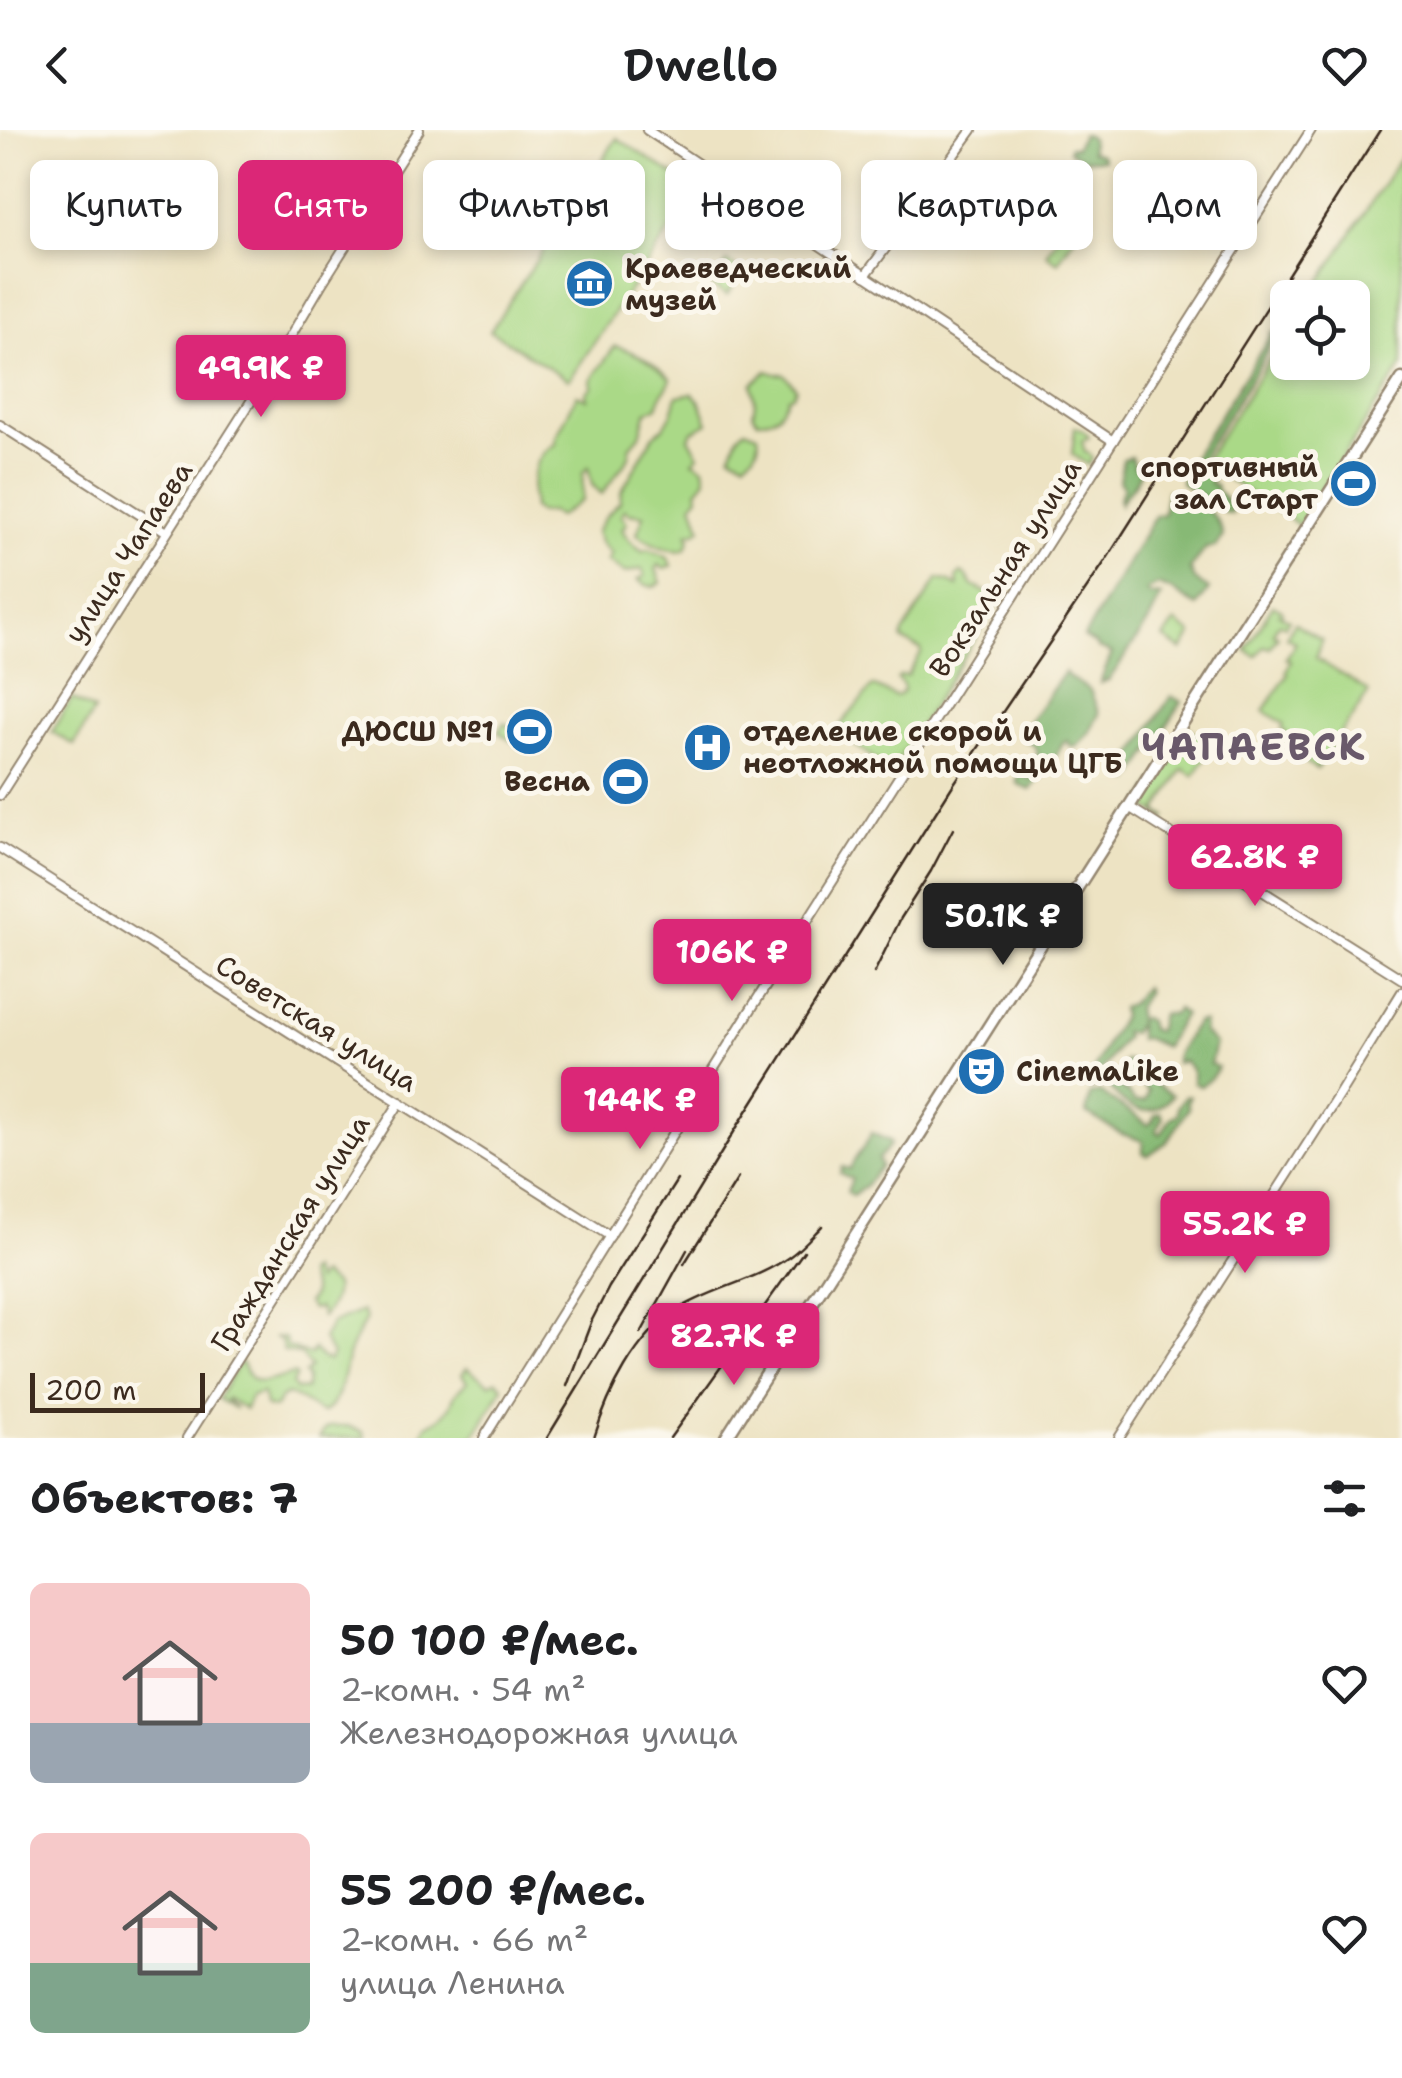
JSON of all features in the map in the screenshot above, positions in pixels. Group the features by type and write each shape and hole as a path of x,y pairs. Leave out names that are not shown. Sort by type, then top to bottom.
{"main road":[{"path":"726,1438 1402,379"}],"street":[{"name":"улица Чапаева","path":"0,795 419,130"},
{"path":"647,130 1114,441"},
{"path":"865,276 972,130"},
{"name":"Вокзальная улица","path":"484,1438 753,1006 1311,130"},
{"path":"0,425 167,532"},
{"path":"1129,808 1402,979"},
{"name":"Советская улица","path":"0,848 610,1236"},
{"path":"1120,1438 1402,992"},
{"name":"Гражданская улица","path":"187,1438 400,1102"}],"green space":[{"path":"1082,134 1091,139 1091,151 1101,154 1103,159 1084,159 1069,151 1070,146 1076,147"},
{"path":"617,138 665,169 665,238 569,380 490,331 543,250 645,250 645,160 603,160"},
{"path":"1402,155 1402,366 1299,525 1203,463 1270,359 1270,380 1370,380 1370,280 1321,280"},
{"path":"1049,250 1066,250 1058,262 1046,254"},
{"path":"727,262 742,271 727,295 712,286"},
{"path":"1270,337 1262,361 1200,464 1203,472 1213,476 1210,484 1216,486 1232,514 1181,483 1184,471"},
{"path":"615,346 638,355 671,379 657,407 647,411 629,457 602,494 592,485 588,467 583,473 582,500 558,517 550,512 539,513 533,509 532,500 537,463 556,444 577,395 587,399 591,380"},
{"path":"767,371 784,374 796,388 777,414 757,420 753,414 752,384"},
{"path":"692,393 708,423 689,438 699,455 693,461 704,467 706,479 693,503 701,528 687,533 690,538 686,549 674,550 637,534 644,515 625,509 621,515 627,523 622,529 627,538 642,551 649,549 665,556 672,566 664,569 659,565 656,569 661,583 650,586 638,580 645,576 642,569 624,573 607,561 611,554 596,532 620,502 621,492 654,435 664,427 677,396"},
{"path":"1075,427 1088,438 1082,441 1085,453 1092,459 1088,465 1072,454"},
{"path":"745,429 759,438 756,450 745,461 731,455"},
{"path":"1131,457 1135,468 1141,468 1120,504 1123,459"},
{"path":"1167,491 1202,505 1220,527 1223,536 1215,547 1206,548 1190,569 1195,580 1209,589 1197,606 1158,585 1147,591 1161,596 1149,621 1109,680 1100,683 1112,653 1084,637 1155,516 1163,514"},
{"path":"961,573 973,586 1000,599 890,770 854,744 839,727 873,686 894,696 904,690 897,679 907,676 921,649 902,640 903,633 938,579 958,587 957,577"},
{"path":"1273,605 1289,620 1285,626 1279,623 1273,633 1278,636 1270,648 1265,646 1256,656 1246,650"},
{"path":"1175,622 1192,634 1182,650 1164,638"},
{"path":"1295,623 1322,640 1316,658 1369,692 1317,769 1273,742 1275,738 1280,741 1286,732 1282,729 1284,724 1264,711 1288,674 1291,661 1286,658 1296,643 1286,637"},
{"path":"1065,672 1090,690 1099,714 1076,747 1064,742 1030,790 1017,783 1017,779 1020,775 1031,780 1030,769 1038,754 1021,733"},
{"path":"1171,696 1182,702 1131,781 1121,774"},
{"path":"72,698 94,711 74,745 52,732"},
{"path":"504,723 533,742 527,751 498,732"},
{"path":"1189,728 1213,742 1213,746 1194,776 1183,769 1157,811 1165,819 1141,804 1171,756 1177,758 1178,745"},
{"path":"1145,987 1147,992 1136,1008 1138,1020 1148,1021 1150,1029 1157,1032 1161,1014 1173,1014 1177,1009 1184,1014 1164,1047 1145,1038 1138,1039 1138,1023 1132,1033 1123,1032 1125,1038 1098,1078 1110,1079 1135,1102 1145,1101 1148,1091 1119,1071 1125,1061 1130,1061 1142,1076 1172,1095 1164,1104 1147,1111 1130,1106 1107,1084 1086,1086 1120,1021 1121,1008"},
{"path":"1197,1022 1204,1022 1203,1032 1215,1044 1210,1064 1218,1067 1201,1086 1193,1083 1186,1063 1176,1063 1176,1054"},
{"path":"1100,1092 1148,1125 1160,1113 1163,1118 1156,1131 1161,1134 1178,1114 1185,1096 1190,1096 1189,1108 1167,1142 1148,1155 1143,1153 1143,1141 1086,1113 1090,1095"},
{"path":"871,1133 890,1141 890,1145 878,1159 881,1166 853,1196 847,1192 852,1179 840,1173 842,1167 850,1169"},
{"path":"311,1271 316,1281 321,1275 334,1285 332,1302 322,1317 319,1308 312,1309 307,1303 313,1292 307,1274"},
{"path":"362,1311 366,1319 351,1348 335,1400 323,1413 287,1394 275,1408 266,1407 262,1393 251,1396 245,1409 227,1398 236,1409 218,1399 239,1362 257,1381 294,1374 292,1384 296,1390 306,1389 304,1374 310,1368 301,1355 283,1351 281,1340 274,1337 285,1338 287,1347 310,1355 313,1349 329,1361 332,1355 323,1339 332,1323"},
{"path":"802,1336 816,1345 803,1365 789,1357"},
{"path":"467,1368 489,1384 497,1380 503,1387 473,1438 421,1438 427,1425 439,1419 467,1382 462,1374"},
{"path":"332,1426 348,1426 363,1432 365,1438 319,1438"}],"railway":[{"path":"547,1438 953,785 1106,560 1380,130"},
{"path":"874,973 953,829"},
{"path":"684,1264 738,1178"},
{"path":"567,1386 609,1287 677,1180"},
{"path":"594,1438 625,1367 662,1321 690,1302 776,1265 822,1226"},
{"path":"641,1333 687,1250"},
{"path":"670,1438 804,1251"}],"place":[{"name":"Краеведческий музей","path":"590,284"},
{"name":"спортивный зал Старт","path":"1353,483"},
{"name":"ДЮСШ №1","path":"529,731"},
{"name":"отделение скорой и неотложной помощи ЦГБ","path":"708,747"},
{"name":"Весна","path":"625,781"},
{"name":"CinemaLike","path":"981,1071"}],"district":[{"name":"ЧАПАЕВСК","path":"1254,746"}]}
